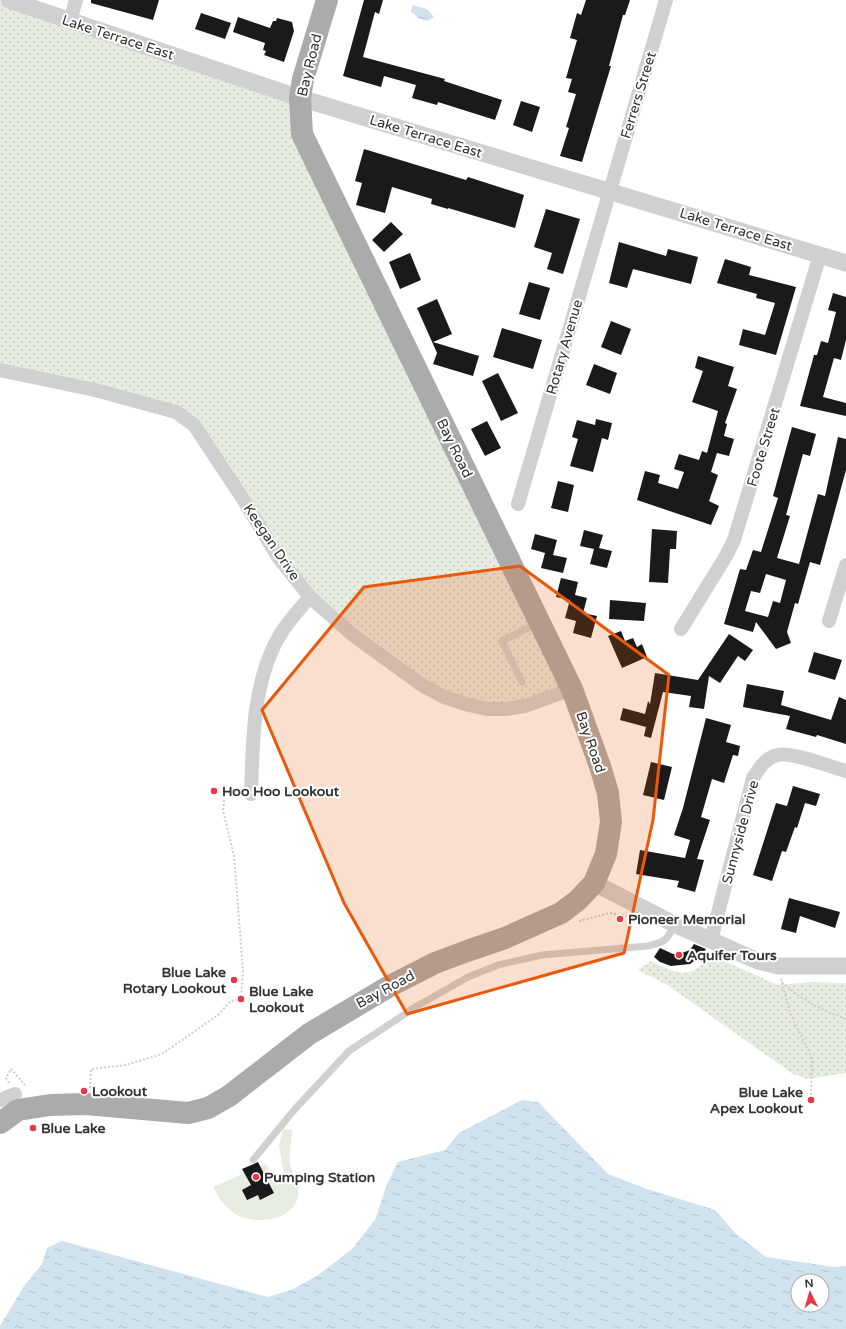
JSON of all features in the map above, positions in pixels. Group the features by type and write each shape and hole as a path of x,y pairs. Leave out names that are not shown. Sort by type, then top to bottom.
{"main road":[{"name":"Bay Road","path":"0,1123 18,1110 50,1105 86,1104 188,1113 208,1108 253,1078 309,1034 346,1010 435,963 467,950 505,938 561,913 578,900 594,883 606,854 611,822 608,793 572,688 317,168 302,134 300,98 303,79 327,0"}],"street":[{"name":"Lake Terrace East","path":"9,0 300,98 609,190 846,263"},
{"path":"70,21 76,0"},
{"name":"Ferrers Street","path":"609,190 666,0"},
{"name":"Rotary Avenue","path":"518,504 609,190"},
{"name":"Foote Street","path":"682,629 734,540 820,255"},
{"name":"Keegan Drive","path":"0,370 95,390 176,412 194,425 244,500 278,556 310,597 353,635 422,685 444,697 487,709 505,709 525,706 572,688"},
{"path":"829,621 846,565"},
{"path":"251,794 253,723 263,678 274,647 283,630 310,597"},
{"name":"Sunnyside Drive","path":"711,940 753,778 763,763 777,755 795,756 846,771"},
{"path":"594,883 674,924 758,961 780,974 846,966"},
{"path":"0,1100 20,1089"}],"lane":[{"path":"522,682 502,641 540,622"},
{"path":"253,1160 295,1109 349,1051 410,1010 468,977 498,965 542,955 648,946 664,942 671,934 674,924"}],"path":[{"path":"96,1091 90,1088 91,1069 126,1065 162,1054 218,1015 231,1001 241,999 243,971 234,856 223,810 225,794 251,794"},
{"path":"780,974 795,994 820,1009 846,1019"},
{"path":"780,974 790,1013 812,1058 810,1100"},
{"path":"11,1069 20,1089"}],"highlighted area":[{"path":"520,566 669,675 653,820 624,953 407,1014 344,903 262,710 364,587"}],"shaded area":[{"path":"0,3 292,104 563,686 525,702 493,705 445,692 358,629 313,591 283,553 195,421 0,365"},
{"path":"710,955 778,985 811,982 846,983 846,1073 807,1079 793,1074 666,984 638,970 651,961 668,969 683,973 690,972 703,964"},
{"path":"283,1129 292,1130 290,1160 298,1192 295,1204 290,1211 265,1220 255,1220 239,1216 227,1207 213,1187 266,1164 274,1179 284,1174 279,1146"}],"water":[{"path":"413,5 427,9 434,17 428,21 418,18 411,11"},
{"path":"522,1100 538,1102 608,1174 644,1188 715,1210 736,1234 766,1257 834,1267 846,1266 846,1329 0,1329 0,1326 24,1286 42,1264 47,1248 62,1241 268,1297 293,1289 317,1276 352,1249 375,1220 387,1184 398,1162 445,1150 459,1133"}],"building":[{"path":"91,0 159,0 153,20 91,3"},
{"path":"364,0 383,0 379,14 375,12 363,57 445,79 444,81 502,100 495,120 438,102 437,105 412,98 416,85 384,76 381,87 343,76"},
{"path":"586,0 630,0 625,15 623,15 609,66 611,66 582,162 560,156 569,128 566,127 576,94 568,92 572,79 566,78 577,40 570,38 577,13 581,15"},
{"path":"201,13 231,23 225,39 195,29"},
{"path":"238,17 270,28 273,21 276,21 277,18 292,22 294,31 284,62 264,55 266,51 263,50 265,43 233,32"},
{"path":"521,101 540,107 532,132 513,125"},
{"path":"364,149 466,180 468,177 524,195 515,228 431,204 432,199 392,187 385,213 356,205 362,183 355,181"},
{"path":"546,209 580,219 563,274 547,269 552,253 534,247"},
{"path":"391,222 403,234 384,252 372,240"},
{"path":"619,242 666,256 668,249 698,257 691,284 633,269 627,288 609,283"},
{"path":"410,253 421,280 400,289 389,262"},
{"path":"725,259 751,267 749,275 796,287 776,355 739,345 743,329 765,335 775,303 756,298 757,294 717,283"},
{"path":"529,282 550,288 540,320 519,314"},
{"path":"833,293 846,297 846,340 841,360 834,358 823,397 846,403 846,416 800,406 814,355 817,355 821,341 828,343 836,312 828,310"},
{"path":"437,299 452,334 433,342 479,356 473,376 433,364 437,353 417,308"},
{"path":"611,321 631,329 621,355 601,347"},
{"path":"502,328 542,340 533,369 493,357"},
{"path":"698,356 734,367 728,386 737,389 725,423 727,424 724,436 734,439 729,456 717,453 711,472 718,475 709,501 719,506 711,525 637,500 645,471 660,475 658,483 678,489 684,472 674,469 679,454 699,460 702,451 707,453 718,411 692,402 703,371 695,368"},
{"path":"594,364 617,373 610,394 586,385"},
{"path":"498,373 518,413 501,421 482,381"},
{"path":"596,419 612,423 608,440 602,438 593,472 570,466 578,439 572,437 577,420 595,425"},
{"path":"487,421 501,448 485,456 471,429"},
{"path":"792,427 816,434 810,456 803,454 786,515 790,516 777,558 799,564 818,494 825,496 838,437 846,439 846,470 820,565 810,562 798,604 795,603 787,632 791,643 776,649 756,622 753,632 724,624 740,569 746,570 753,550 761,552 778,498 773,496","holes":["766,574 786,580 780,603 773,601 768,617 745,611 751,591 760,593"]},
{"path":"558,481 574,485 568,512 551,508"},
{"path":"652,529 677,531 676,549 670,549 668,583 649,582"},
{"path":"584,530 603,535 599,548 612,551 607,568 590,564 594,549 580,546"},
{"path":"535,534 557,540 553,555 567,558 563,573 541,568 545,553 531,549"},
{"path":"561,578 578,582 575,595 587,598 583,613 597,616 591,638 573,633 576,621 565,618 570,600 556,597"},
{"path":"610,600 646,603 644,621 609,619"},
{"path":"621,631 625,641 633,638 637,647 642,644 647,657 622,668 608,636"},
{"path":"729,634 753,650 745,661 738,656 720,683 709,676 704,709 689,707 691,696 663,692 651,738 644,736 646,727 620,720 623,708 645,714 648,701 650,704 655,673 698,680"},
{"path":"814,652 842,660 835,680 808,672"},
{"path":"747,684 784,691 781,705 831,720 839,697 846,700 846,744 817,735 816,737 786,729 790,716 743,707"},
{"path":"706,718 731,725 726,742 740,746 738,756 733,755 724,783 712,779 701,817 710,820 697,859 704,860 695,892 677,887 679,881 636,874 640,850 685,858 690,840 674,835 683,808"},
{"path":"651,762 672,767 664,800 643,795"},
{"path":"793,786 820,794 816,806 805,803 797,828 795,827 786,852 782,851 772,881 753,875 776,803 787,806"},
{"path":"789,898 840,912 835,928 800,916 796,933 781,929"},
{"name":"Aquifer Tours","path":"694,944 706,949 702,955 690,964 671,966 660,962 654,957 660,948 673,954 682,953 690,950"},
{"name":"Pumping Station","path":"258,1162 274,1193 260,1200 258,1195 247,1200 242,1190 251,1185 242,1169"}],"place":[{"name":"Hoo Hoo Lookout","path":"214,791"},
{"name":"Pioneer Memorial","path":"620,919"},
{"name":"Aquifer Tours","path":"679,955"},
{"name":"Blue Lake Rotary Lookout","path":"234,980"},
{"name":"Blue Lake Lookout","path":"241,999"},
{"name":"Lookout","path":"84,1091"},
{"name":"Blue Lake Apex Lookout","path":"811,1100"},
{"name":"Blue Lake","path":"33,1128"},
{"name":"Pumping Station","path":"256,1177"}]}
